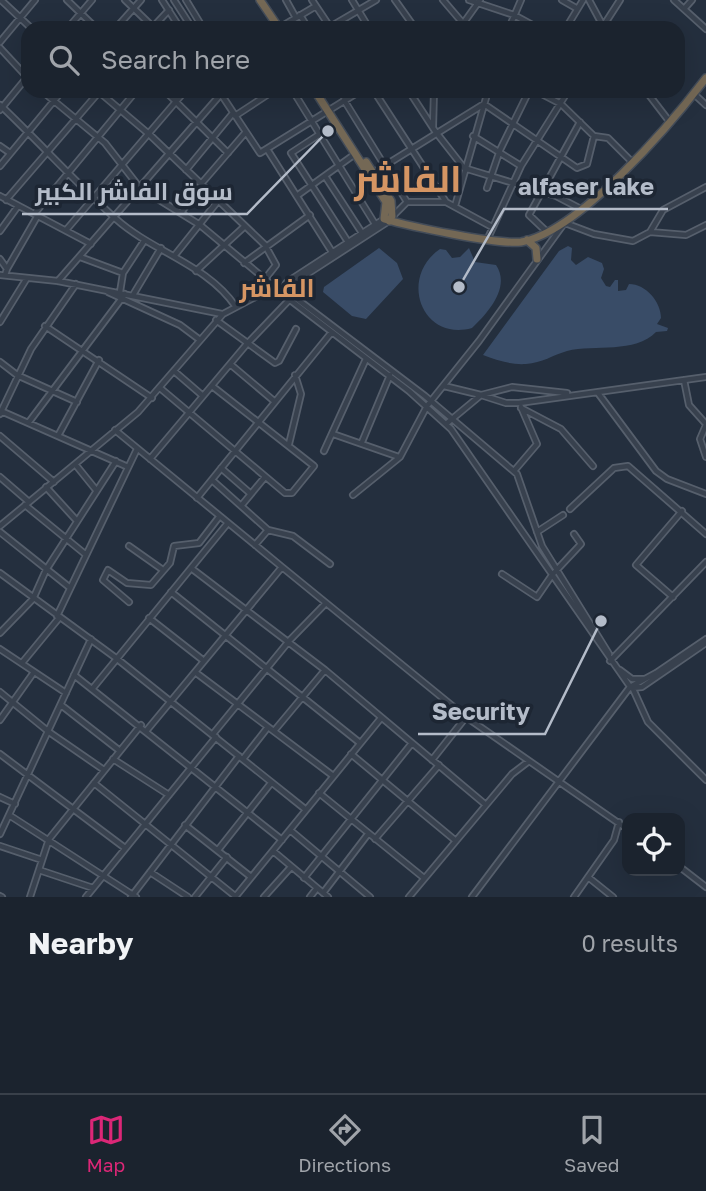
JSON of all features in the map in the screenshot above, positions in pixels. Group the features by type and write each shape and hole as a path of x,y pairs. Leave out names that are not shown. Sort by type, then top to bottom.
{"highway":[{"path":"258,0 272,21"},
{"path":"389,216 406,224 516,243 548,233 564,224 632,162 706,78"},
{"path":"320,98 391,201 389,216"},
{"path":"324,98 386,202 389,216"},
{"path":"527,240 536,248 537,259"}],"street":[{"path":"1,0 24,21"},
{"path":"0,42 35,0"},
{"path":"67,0 89,21"},
{"path":"74,21 92,0"},
{"path":"125,0 147,21"},
{"path":"123,21 141,0"},
{"path":"162,0 176,21"},
{"path":"174,0 188,21"},
{"path":"186,0 200,21"},
{"path":"286,0 300,21"},
{"path":"352,0 365,21"},
{"path":"341,21 376,0"},
{"path":"395,0 410,21"},
{"path":"443,0 459,21"},
{"path":"469,0 525,21"},
{"path":"512,21 521,0"},
{"path":"562,0 576,8"},
{"path":"569,21 583,0"},
{"path":"589,0 600,21"},
{"path":"607,21 620,0"},
{"path":"674,0 706,29"},
{"path":"684,9 692,0"},
{"path":"467,21 478,2"},
{"path":"290,21 314,3 326,21"},
{"path":"159,21 169,10"},
{"path":"0,48 21,70"},
{"path":"21,85 1,108 115,218 144,241 175,255 230,294 236,307"},
{"path":"694,94 706,105"},
{"path":"50,98 105,143 140,188 200,225 332,332 452,419 514,471 527,498 537,533 554,573"},
{"path":"0,166 56,98"},
{"path":"6,200 93,98"},
{"path":"108,98 265,245 276,265 265,279"},
{"path":"130,98 37,214 3,275 58,281 123,295 180,325 200,340"},
{"path":"172,98 228,153"},
{"path":"67,229 179,98"},
{"path":"58,281 115,218 215,98"},
{"path":"224,98 258,151 267,149 313,122 348,98"},
{"path":"186,170 234,115 262,98"},
{"path":"298,98 376,224"},
{"path":"378,98 446,202"},
{"path":"414,98 464,168 544,192 581,209"},
{"path":"434,98 434,129"},
{"path":"483,98 577,168 585,167 594,136"},
{"path":"455,206 486,98"},
{"path":"487,188 500,150 526,98"},
{"path":"549,98 561,104 594,136 608,138 632,162"},
{"path":"488,239 515,184 520,166 565,98"},
{"path":"651,98 669,121"},
{"path":"344,100 407,202"},
{"path":"373,173 434,129 485,102"},
{"path":"548,233 528,217 580,122"},
{"path":"181,213 201,184 245,133"},
{"path":"320,134 291,152 348,242"},
{"path":"473,136 500,150 520,166"},
{"path":"0,146 10,153"},
{"path":"267,149 333,254"},
{"path":"298,195 355,154"},
{"path":"325,176 363,234"},
{"path":"353,495 400,457 429,404 564,224 594,234 633,241 650,232 663,210 706,187"},
{"path":"0,196 91,244"},
{"path":"175,255 219,201"},
{"path":"0,526 152,398 223,314 280,289 407,202 446,202 492,227"},
{"path":"0,231 18,206"},
{"path":"244,263 265,245 310,215"},
{"path":"280,289 289,290 348,242 389,216"},
{"path":"650,232 684,236 706,225"},
{"path":"196,271 245,226"},
{"path":"29,422 123,295 123,273 144,241"},
{"path":"133,295 161,248"},
{"path":"80,257 123,273"},
{"path":"0,259 7,269"},
{"path":"0,321 27,278"},
{"path":"76,284 45,326 0,412 59,434 128,467"},
{"path":"289,290 291,299"},
{"path":"123,295 223,314"},
{"path":"150,459 246,345 291,299"},
{"path":"216,320 246,345 277,363 296,330"},
{"path":"45,326 83,349 152,398"},
{"path":"197,498 332,332"},
{"path":"359,351 366,359 391,374"},
{"path":"324,451 366,359"},
{"path":"59,434 99,360"},
{"path":"0,362 18,375 76,402"},
{"path":"230,364 274,401"},
{"path":"174,372 203,396"},
{"path":"362,442 391,374"},
{"path":"289,444 301,394 295,375"},
{"path":"444,386 520,405 575,394 706,377"},
{"path":"684,380 688,405 706,425 700,439 706,457"},
{"path":"160,388 288,495 314,468 289,444 212,386"},
{"path":"446,424 481,395 512,387 575,394"},
{"path":"598,393 656,471 667,479 706,494"},
{"path":"429,404 457,438 554,573 631,688 648,722 706,780"},
{"path":"520,405 561,429 593,466"},
{"path":"514,471 537,444 520,405"},
{"path":"115,430 466,717 622,825"},
{"path":"457,438 465,430"},
{"path":"333,434 400,457"},
{"path":"0,436 54,482"},
{"path":"22,663 58,617 69,587 137,449"},
{"path":"0,633 33,599 46,570 116,461"},
{"path":"75,464 96,490"},
{"path":"569,509 614,468 622,465 633,469 706,534"},
{"path":"221,468 251,494"},
{"path":"0,477 85,554"},
{"path":"241,506 265,477"},
{"path":"212,480 268,530 293,536 330,564"},
{"path":"46,487 77,521"},
{"path":"673,597 636,565 682,511"},
{"path":"537,533 563,515"},
{"path":"129,602 102,579 108,570 120,580 145,587 170,563 174,546 199,543 219,517"},
{"path":"93,688 228,524"},
{"path":"255,545 268,530"},
{"path":"0,531 69,587"},
{"path":"502,574 536,597 582,543 574,534"},
{"path":"129,546 163,569"},
{"path":"611,660 706,562"},
{"path":"191,568 289,641 486,805"},
{"path":"147,730 282,568"},
{"path":"0,573 116,658 305,809"},
{"path":"113,588 120,580"},
{"path":"171,592 360,743"},
{"path":"86,897 192,766 266,668 325,604"},
{"path":"149,618 204,661"},
{"path":"0,834 91,639"},
{"path":"631,688 642,687 704,643"},
{"path":"472,897 631,688 704,643"},
{"path":"0,649 66,693"},
{"path":"611,660 628,677 644,680"},
{"path":"274,731 325,670"},
{"path":"0,720 34,672"},
{"path":"195,672 332,775"},
{"path":"74,676 141,725 282,839"},
{"path":"0,692 49,732 104,770"},
{"path":"61,705 120,751"},
{"path":"432,760 466,717"},
{"path":"94,783 236,897 332,775 382,718"},
{"path":"30,897 49,839 141,725"},
{"path":"9,815 133,896 185,825 268,727"},
{"path":"304,878 412,743"},
{"path":"0,754 125,848"},
{"path":"351,754 456,841"},
{"path":"113,759 169,795"},
{"path":"409,897 512,774 529,761"},
{"path":"375,839 439,765"},
{"path":"218,850 271,783"},
{"path":"319,793 424,878"},
{"path":"0,797 15,804"},
{"path":"575,897 614,840 619,822"},
{"path":"185,825 251,877"},
{"path":"290,830 370,897"},
{"path":"323,893 368,834"},
{"path":"0,846 42,860"},
{"path":"273,851 328,897"},
{"path":"195,897 227,858"},
{"path":"264,897 291,867"},
{"path":"39,870 93,888"},
{"path":"685,871 706,887"},
{"path":"150,873 188,897"},
{"path":"588,877 613,897"},
{"path":"310,897 317,888"}],"water":[{"path":"568,246 572,248 571,260 576,265 588,257 602,263 604,269 601,278 606,286 610,287 618,280 618,291 626,290 629,284 647,291 660,312 661,318 657,324 668,328 667,331 656,332 647,339 626,346 578,349 532,363 509,363 483,355 559,251"},
{"path":"379,248 397,263 403,279 366,319 352,316 323,292 324,287"},
{"path":"469,248 475,262 496,265 500,273 499,291 491,307 472,328 455,330 440,326 429,317 421,305 418,290 420,276 427,261 440,249 446,250 452,258 460,257"}],"place":[{"name":"سوق الفاشر الكبير","path":"328,131"},
{"name":"alfaser lake","path":"459,287"},
{"name":"Security","path":"601,621"}],"district":[{"name":"الفاشر","path":"408,178"},
{"name":"الفاشر","path":"277,287"}]}
